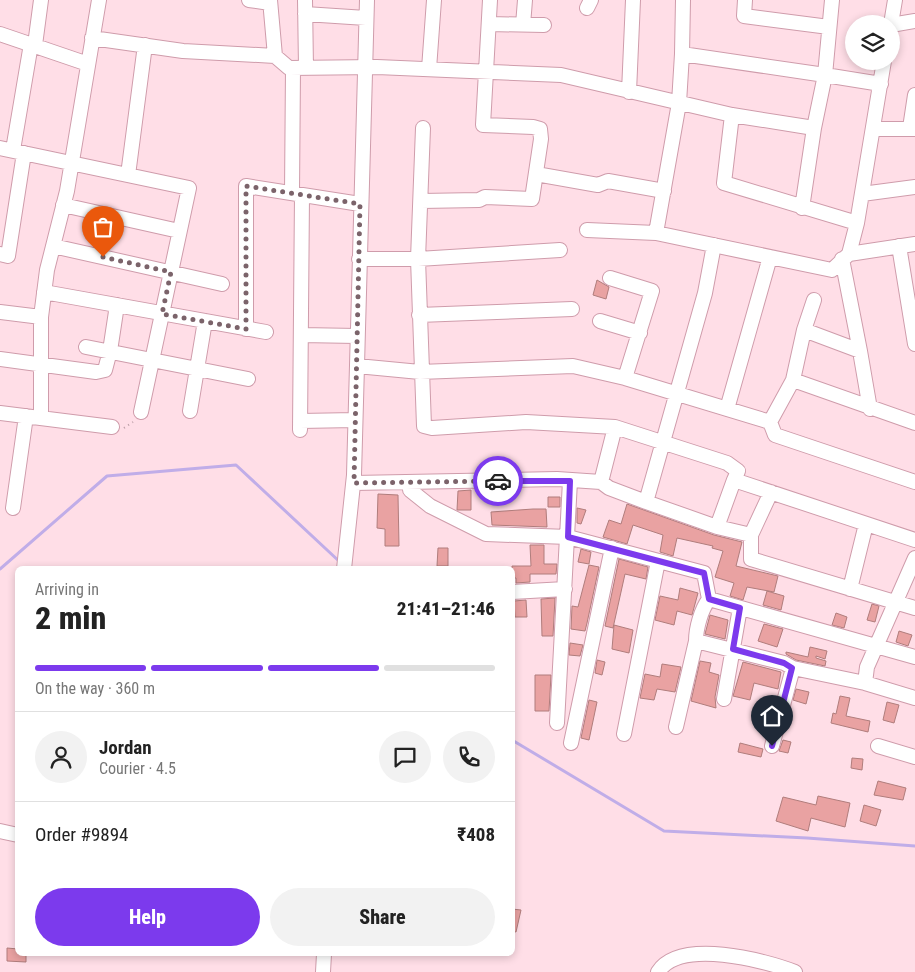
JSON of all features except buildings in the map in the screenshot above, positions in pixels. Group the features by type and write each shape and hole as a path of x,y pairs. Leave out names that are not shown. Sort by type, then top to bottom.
{"street":[{"path":"0,254 8,256 12,150 41,0"},
{"path":"41,418 44,292 72,163 99,0"},
{"path":"250,0 270,2 275,56"},
{"path":"305,0 306,14 299,68 297,194 301,334 300,425 355,420"},
{"path":"344,564 354,483 360,204 367,0"},
{"path":"429,70 434,0"},
{"path":"421,201 479,200 485,197 532,199 540,130 533,127 484,125 490,0"},
{"path":"523,25 525,0"},
{"path":"629,92 633,0"},
{"path":"656,233 679,103 682,54 682,0"},
{"path":"745,0 744,16 830,27"},
{"path":"802,208 814,128 825,75 832,0"},
{"path":"892,15 895,0"},
{"path":"306,14 366,18"},
{"path":"900,23 915,21"},
{"path":"488,24 544,25"},
{"path":"0,34 88,64"},
{"path":"92,38 183,51 275,56 289,68 487,71 561,75 598,82 629,92 732,115 814,128"},
{"path":"128,175 145,45"},
{"path":"682,54 881,84"},
{"path":"587,230 656,233 832,270 846,256 857,223 883,70"},
{"path":"873,130 913,128 915,95"},
{"path":"732,115 724,183 857,223"},
{"path":"423,128 418,259 420,372 424,426 432,428 526,422 615,427 727,463 738,471 717,527"},
{"path":"12,150 189,188 141,412"},
{"path":"536,174 598,185 608,181 664,192"},
{"path":"246,329 246,186 360,204"},
{"path":"862,194 915,187"},
{"path":"63,205 180,231"},
{"path":"846,256 915,244"},
{"path":"646,502 705,293 714,245"},
{"path":"53,246 222,284"},
{"path":"899,246 915,344"},
{"path":"359,259 418,259 560,250"},
{"path":"846,256 870,408"},
{"path":"727,408 770,257"},
{"path":"610,278 652,291 626,378"},
{"path":"44,292 266,332"},
{"path":"770,422 792,380 804,330 814,300"},
{"path":"0,359 41,363 96,372 105,370 110,352 117,305"},
{"path":"419,315 572,309"},
{"path":"0,312 42,317"},
{"path":"190,411 205,321"},
{"path":"600,321 640,333"},
{"path":"804,330 860,352"},
{"path":"301,334 357,336"},
{"path":"86,347 248,379"},
{"path":"356,366 420,372 573,366 626,378 770,422 776,434 915,482"},
{"path":"792,380 915,422"},
{"path":"0,413 112,427"},
{"path":"13,508 26,416"},
{"path":"601,482 615,427"},
{"path":"734,480 915,540"},
{"path":"557,723 570,481"},
{"path":"354,483 601,482 609,488 717,527 752,535"},
{"path":"410,483 410,490 425,502 486,534 568,537 704,573 709,599 696,632 696,641 676,727"},
{"path":"771,492 752,535 751,559 915,608"},
{"path":"850,589 866,524"},
{"path":"571,743 612,548"},
{"path":"865,683 867,667 915,558"},
{"path":"624,734 658,560"},
{"path":"515,592 564,589"},
{"path":"709,599 915,657"},
{"path":"724,699 740,608"},
{"path":"696,641 784,663 792,668 865,683 915,698"},
{"path":"772,746 792,668"},
{"path":"878,746 915,757"},
{"path":"0,831 15,834"},
{"path":"658,972 670,961 678,957 701,954 756,960 795,972"},
{"path":"323,972 324,956"}],"waterway":[{"path":"0,569 107,476 236,465 341,563"},
{"path":"515,742 664,831 807,838 915,846"}],"way so far":[{"path":"103,257 171,272 162,314 246,329 246,186 360,204 354,483 498,481"}],"route":[{"path":"498,481 557,479 570,481 568,537 704,573 709,599 740,608 733,649 784,663 792,668 772,746"}]}
